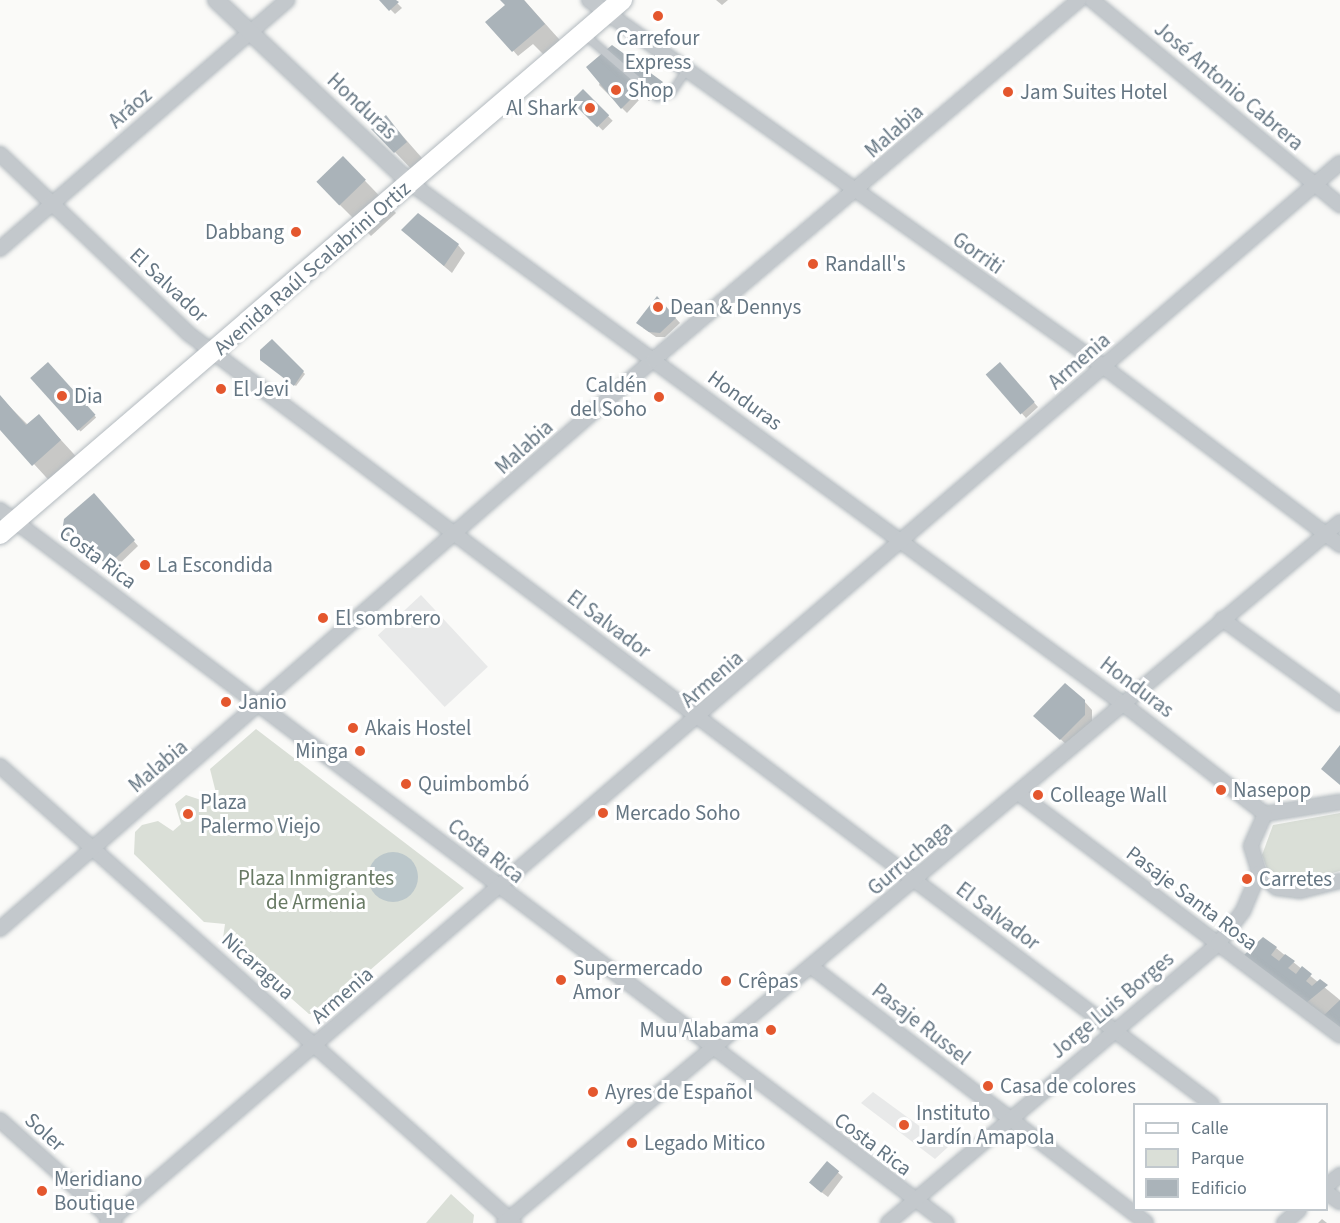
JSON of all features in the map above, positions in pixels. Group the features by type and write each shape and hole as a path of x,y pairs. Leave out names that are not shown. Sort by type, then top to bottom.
{"main road":[{"name":"Avenida Raúl Scalabrini Ortiz","path":"5,522 214,353 622,0"}],"street":[{"name":"Honduras","path":"216,0 410,182 1122,703 1265,814"},
{"name":"Aráoz","path":"0,249 287,0"},
{"name":"Gorriti","path":"589,0 605,14 1104,367 1340,545"},
{"name":"Malabia","path":"0,929 456,535 653,360 855,192 1079,0"},
{"name":"José Antonio Cabrera","path":"1092,0 1340,205"},
{"name":"El Salvador","path":"0,154 214,353 1211,1103"},
{"name":"Armenia","path":"111,1222 903,544 1340,163"},
{"name":"Costa Rica","path":"5,522 261,704 713,1050 947,1223"},
{"name":"Gurruchaga","path":"509,1222 813,968 1222,618 1340,522"},
{"path":"1222,618 1340,704"},
{"name":"Nicaragua","path":"0,766 316,1046 509,1222"},
{"name":"Pasaje Santa Rosa","path":"1018,793 1340,1036"},
{"path":"1340,802 1265,814 1252,835 1252,859 1259,873 1287,891 1340,880"},
{"name":"Jorge Luis Borges","path":"888,1223 1011,1120 1113,1029 1218,944 1244,911 1259,873"},
{"name":"Pasaje Russel","path":"813,968 1146,1223"},
{"name":"Soler","path":"0,1120 111,1222"},
{"path":"1328,1184 1340,1175"},
{"path":"1284,1223 1297,1211"}],"lane":[{"path":"583,33 657,97 665,98 685,71"}],"shaded area":[{"path":"421,595 488,667 445,707 378,635"},
{"path":"393,852 402,854 413,863 418,877 416,886 407,897 393,902 384,900 373,891 368,877 370,868 379,857"},
{"name":"Instituto Jardín Amapola","path":"873,1092 948,1147 935,1159 861,1103"}],"green space":[{"name":"Plaza Inmigrantes de Armenia","path":"256,729 464,888 321,1013 309,1014 223,938 225,924 204,922 134,854 135,832 142,825 158,821 173,831 181,824 175,804 186,795 207,802 216,793 210,769"},
{"path":"1340,813 1340,871 1293,883 1267,869 1262,855 1273,825"},
{"path":"451,1194 474,1215 473,1223 426,1223"}],"building":[{"path":"379,0 396,0 399,2 389,11"},
{"path":"500,0 524,0 545,24 512,52 485,22 505,5"},
{"path":"612,45 663,82 646,100 637,93 621,109 586,67"},
{"name":"Al Shark","path":"583,89 609,115 597,127 571,101"},
{"path":"386,115 407,142 394,153 371,129"},
{"path":"343,156 366,180 339,205 316,182"},
{"path":"418,213 459,244 444,266 401,230"},
{"name":"Dean & Dennys","path":"657,296 676,318 660,333 649,332 636,323"},
{"path":"272,339 304,371 294,386 260,360 260,350"},
{"name":"Dia","path":"48,362 96,415 78,431 30,378"},
{"path":"1000,362 1035,402 1020,414 986,374"},
{"path":"0,395 26,425 39,414 61,440 32,466 0,430"},
{"path":"94,493 135,540 108,565 62,532 64,519"},
{"path":"1065,683 1085,700 1085,715 1060,740 1033,716"},
{"path":"1340,745 1340,785 1321,769"},
{"path":"1263,937 1277,947 1271,955 1279,961 1285,954 1295,961 1288,968 1296,974 1302,966 1312,974 1306,981 1312,986 1320,979 1328,985 1306,1003 1244,955"},
{"path":"1340,1000 1340,1031 1322,1017"},
{"path":"827,1161 839,1171 821,1193 809,1182"}],"place":[{"name":"Carrefour Express","path":"658,16"},
{"name":"Shop","path":"616,90"},
{"name":"Jam Suites Hotel","path":"1008,92"},
{"name":"Al Shark","path":"590,108"},
{"name":"Dabbang","path":"296,232"},
{"name":"Randall's","path":"813,264"},
{"name":"Dean & Dennys","path":"658,307"},
{"name":"El Jevi","path":"221,389"},
{"name":"Dia","path":"62,396"},
{"name":"Caldén del Soho","path":"659,397"},
{"name":"La Escondida","path":"145,565"},
{"name":"El sombrero","path":"323,618"},
{"name":"Janio","path":"226,702"},
{"name":"Akais Hostel","path":"353,728"},
{"name":"Minga","path":"360,751"},
{"name":"Quimbombó","path":"406,784"},
{"name":"Nasepop","path":"1221,790"},
{"name":"Colleage Wall","path":"1038,795"},
{"name":"Mercado Soho","path":"603,813"},
{"name":"Plaza Palermo Viejo","path":"188,814"},
{"name":"Carretes","path":"1247,879"},
{"name":"Supermercado Amor","path":"561,980"},
{"name":"Crêpas","path":"726,981"},
{"name":"Muu Alabama","path":"771,1030"},
{"name":"Casa de colores","path":"988,1086"},
{"name":"Ayres de Español","path":"593,1092"},
{"name":"Instituto Jardín Amapola","path":"904,1125"},
{"name":"Legado Mitico","path":"632,1143"},
{"name":"Meridiano Boutique","path":"42,1191"}]}
